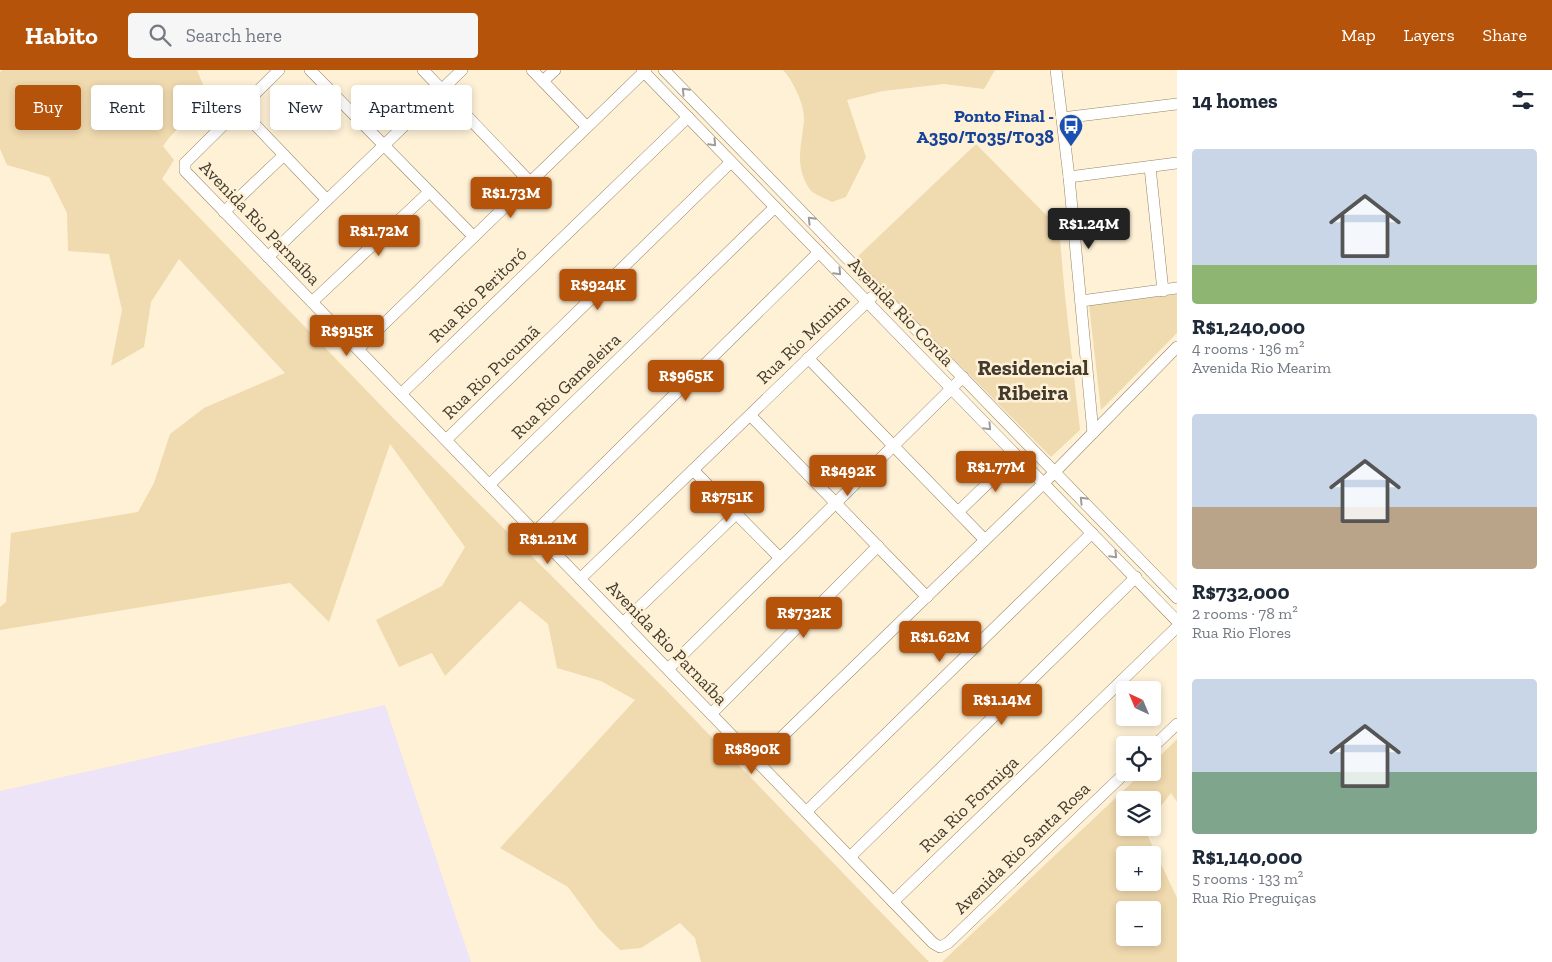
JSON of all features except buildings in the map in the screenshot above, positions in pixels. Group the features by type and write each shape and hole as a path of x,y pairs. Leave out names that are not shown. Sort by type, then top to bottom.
{"street":[{"path":"260,89 279,70"},
{"path":"310,70 474,237"},
{"path":"424,70 438,85"},
{"path":"446,85 462,70"},
{"path":"532,70 587,126"},
{"path":"543,81 555,70"},
{"name":"Avenida Rio Corda","path":"664,70 1177,598"},
{"path":"1056,70 1069,177 1093,433"},
{"path":"358,349 644,71"},
{"name":"Avenida Rio Corda","path":"644,71 1177,621"},
{"path":"1062,118 1177,104"},
{"name":"Rua Rio Peritoró","path":"401,394 688,117"},
{"path":"472,121 530,182"},
{"name":"Avenida Rio Parnaíba","path":"219,130 185,163 185,171 893,902 933,943 940,947"},
{"path":"260,130 327,200"},
{"path":"268,257 400,130"},
{"path":"224,212 284,155"},
{"name":"Rua Rio Pucumã","path":"446,440 731,162"},
{"path":"1069,177 1177,163"},
{"path":"1150,167 1163,291"},
{"path":"312,302 429,192"},
{"name":"Rua Rio Gameleira","path":"489,485 775,207"},
{"path":"535,532 819,252"},
{"path":"1081,301 1177,288"},
{"name":"Rua Rio Munim","path":"580,579 878,290"},
{"path":"757,761 1044,483 1177,347"},
{"path":"808,358 986,540"},
{"path":"668,670 963,377"},
{"path":"750,414 927,597"},
{"path":"958,512 1016,456"},
{"path":"693,470 780,558"},
{"path":"623,623 736,514"},
{"path":"806,812 1092,533"},
{"path":"711,714 878,546"},
{"path":"850,857 1136,577"},
{"name":"Rua Rio Formiga","path":"893,902 1177,627"},
{"path":"1161,739 1177,724"},
{"name":"Avenida Rio Santa Rosa","path":"940,947 948,943 1117,781"}],"shaded area":[{"path":"3,70 197,70 203,85 173,85 173,130 177,130 163,146 174,160 162,179 394,419 666,690 929,962 701,962 695,938 680,923 641,948 620,950 599,929 568,887 500,848 635,700 601,681 557,668 548,624 520,601 445,676 432,653 399,667 376,620 442,586 465,547 390,444 329,622 290,583 0,630 0,607 6,602 11,533 138,512 154,483 170,434 204,408 285,373 179,259 151,302 144,347 111,366 122,310 109,254 68,251 67,213 49,177 7,165 0,149 0,72"},
{"path":"783,70 995,70 984,89 944,84 883,91 847,100 866,157 846,197 832,202 813,192 804,179 800,163 804,120 803,108 794,87"},
{"path":"976,144 1059,228 1080,430 1051,457 855,259"},
{"path":"1177,294 1177,333 1101,410 1089,305"},
{"path":"385,705 471,962 0,962 0,791"},
{"path":"1177,739 1177,802 1171,793 1161,806 1161,791 1123,791 1134,781 1161,781 1161,755"},
{"path":"1116,798 1116,836 1148,836 1152,846 1116,846 1116,891 1161,891 1161,864 1177,898 1177,962 942,962"}],"place":[{"name":"Ponto Final - A350/T035/T038","path":"1071,147"}],"district":[{"name":"Residencial Ribeira","path":"1033,380"}]}
